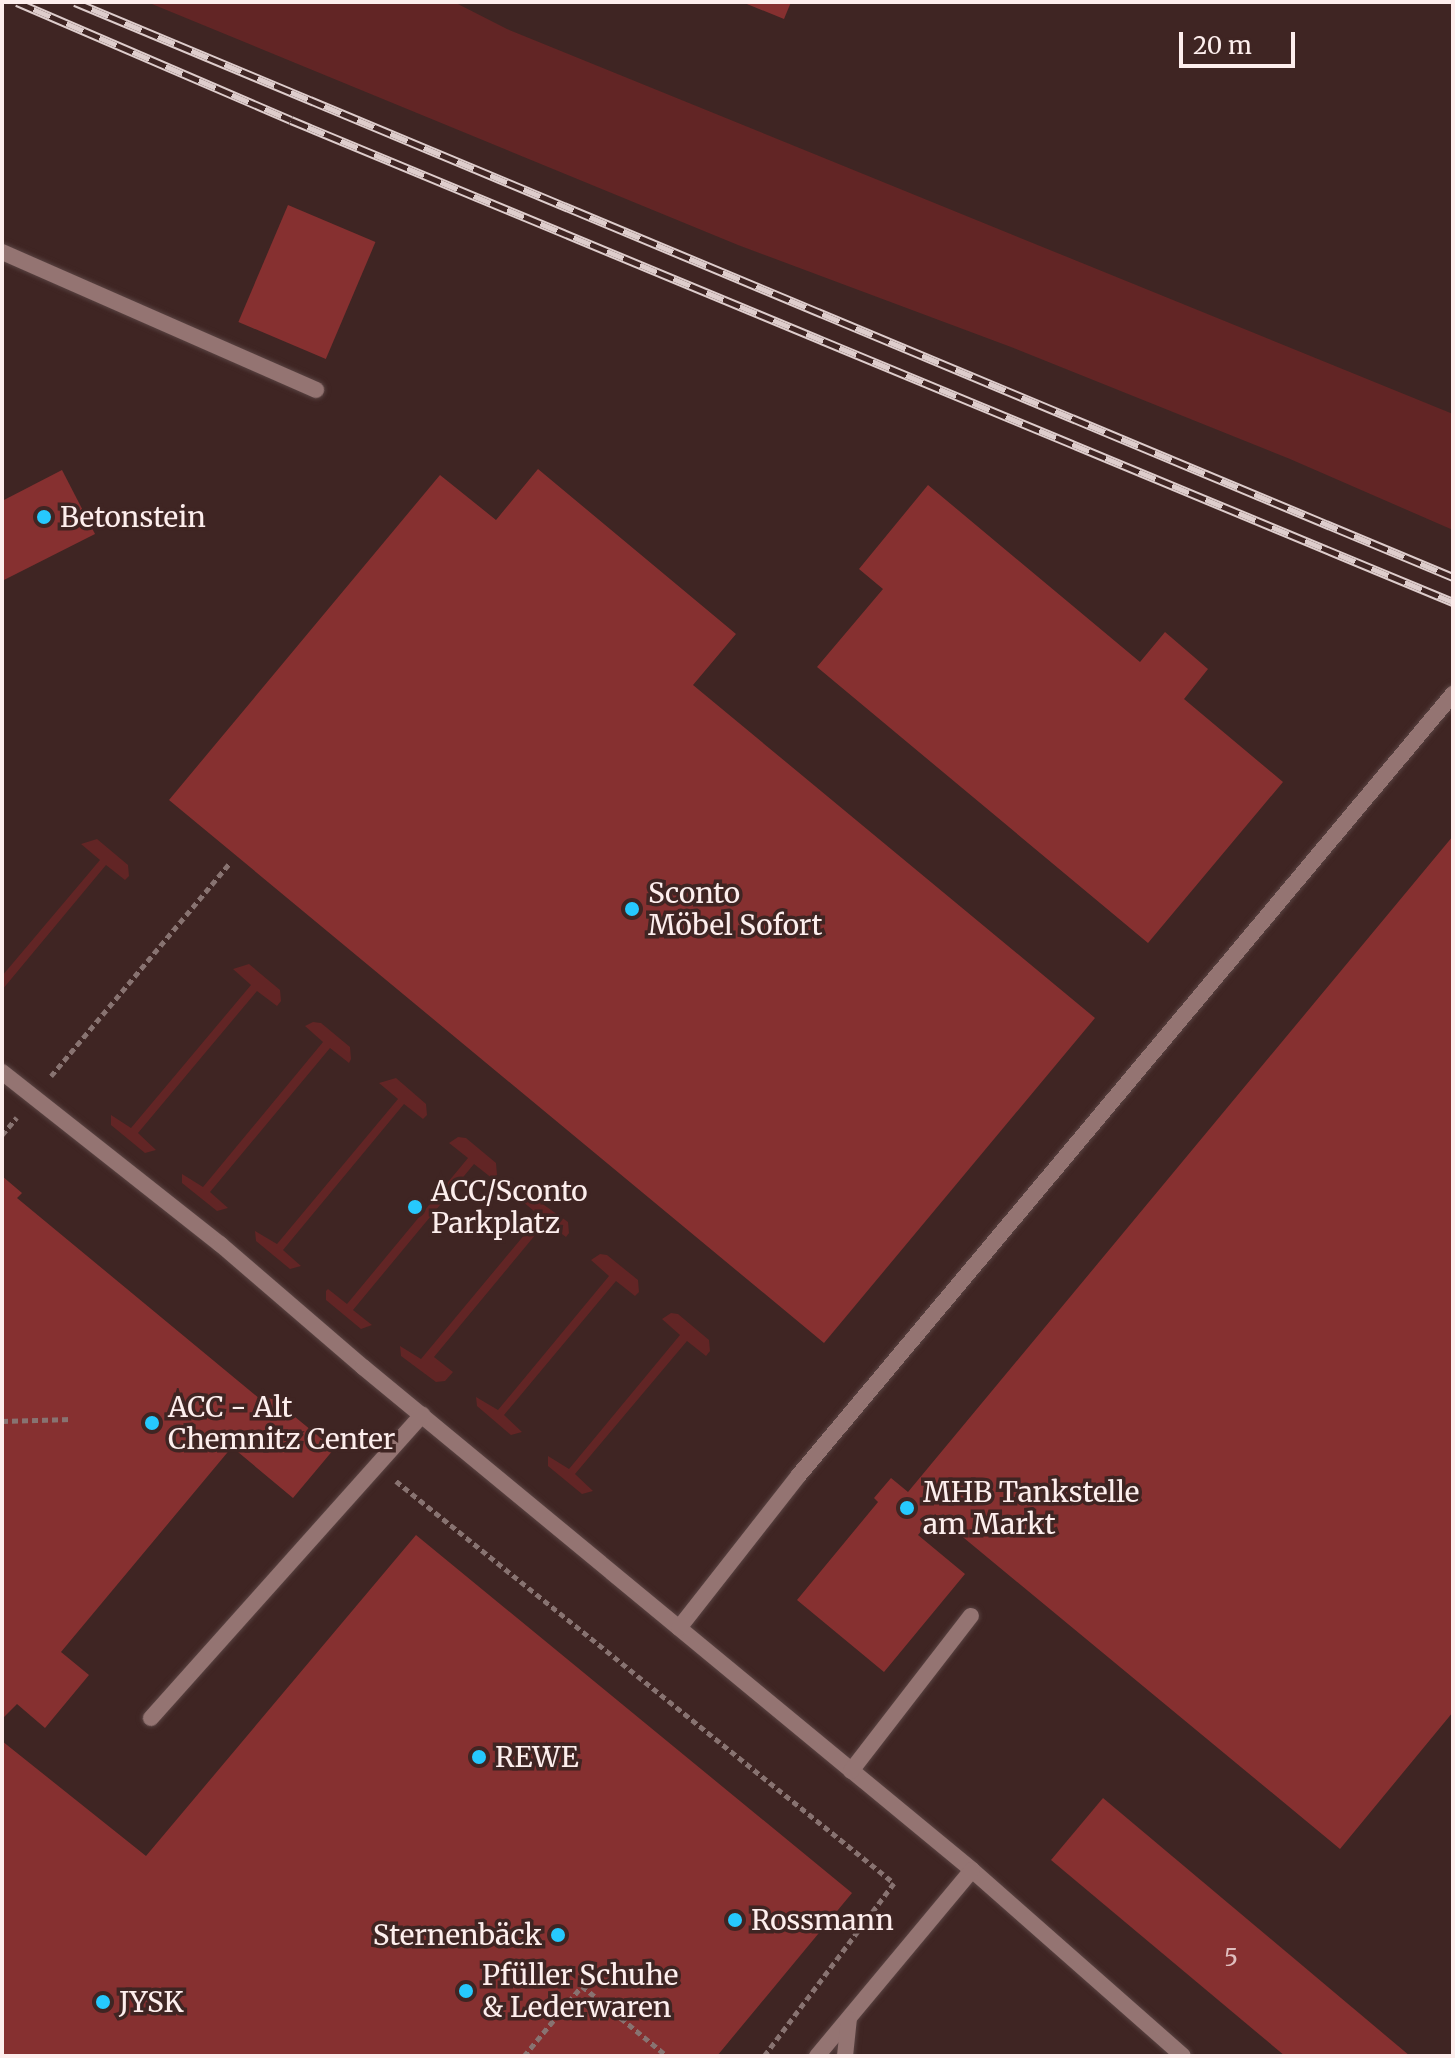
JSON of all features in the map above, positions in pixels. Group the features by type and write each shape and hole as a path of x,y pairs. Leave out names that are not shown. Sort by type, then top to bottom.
{"lane":[{"path":"2,252 316,390"},
{"path":"679,1628 799,1475 1453,694"},
{"path":"2,1072 220,1244 972,1870 1183,2056"},
{"path":"151,1718 422,1415"},
{"path":"851,1771 971,1616"},
{"path":"817,2056 972,1870"},
{"path":"845,2056 850,2018"}],"path":[{"path":"2,1135 230,863"},
{"path":"2,1421 72,1419"},
{"path":"377,1465 894,1883 764,2056"},
{"path":"524,2056 582,1986 667,2056"}],"shaded area":[{"path":"147,2 454,2 507,29 1453,414 1453,530 1290,459 1011,347 738,245"},
{"path":"97,839 128,865 129,876 125,880 106,865 2,990 2,976 100,860 81,844"},
{"path":"249,964 280,990 281,1001 277,1006 257,991 138,1133 156,1150 145,1153 111,1125 111,1115 131,1128 251,985 233,969"},
{"path":"313,1022 321,1023 350,1047 349,1063 330,1048 210,1192 228,1208 217,1211 182,1183 182,1174 203,1187 323,1042 305,1026"},
{"path":"396,1078 426,1104 427,1115 423,1119 404,1104 283,1250 301,1266 290,1269 256,1241 255,1231 277,1244 398,1099 379,1083"},
{"path":"458,1137 466,1138 496,1163 497,1175 493,1179 474,1164 353,1310 372,1325 361,1329 326,1300 326,1291 328,1289 347,1304 468,1158 449,1143"},
{"path":"530,1195 568,1222 569,1233 566,1237 546,1222 434,1357 453,1372 445,1381 436,1382 401,1356 400,1346 421,1359 540,1216 522,1201"},
{"path":"600,1254 607,1255 638,1280 639,1292 635,1296 616,1281 504,1415 522,1432 511,1435 477,1406 476,1397 498,1410 609,1276 591,1260"},
{"path":"671,1313 678,1314 709,1340 710,1351 706,1356 687,1341 575,1474 593,1491 582,1494 548,1466 548,1456 569,1469 680,1335 662,1319"}],"building":[{"path":"742,2 791,2 784,19"},
{"path":"288,205 375,242 326,359 238,322"},
{"name":"Sconto Möbel Sofort","path":"538,469 736,634 693,685 1095,1018 824,1343 169,800 440,475 496,520"},
{"name":"Betonstein","path":"62,470 95,534 2,581 2,501"},
{"path":"928,485 1140,662 1165,632 1208,669 1184,699 1283,782 1148,943 817,667 883,589 859,569"},
{"path":"1453,836 1453,1712 1340,1849 935,1514 918,1535 965,1574 884,1672 797,1600 878,1502 874,1498 891,1478 908,1492"},
{"name":"ACC - Alt Chemnitz Center","path":"2,1176 22,1193 17,1198 260,1399 272,1398 334,1449 293,1498 232,1447 61,1652 89,1675 45,1728 17,1704 2,1719"},
{"path":"416,1535 852,1893 717,2056 2,2056 2,1741 146,1856"},
{"path":"1103,1798 1410,2056 1285,2056 1051,1860"}],"railway":[{"path":"17,2 291,120 1453,602"},
{"path":"75,2 1453,577"}],"place":[{"name":"Betonstein","path":"44,517"},
{"name":"Sconto Möbel Sofort","path":"632,909"},
{"name":"ACC/Sconto Parkplatz","path":"415,1207"},
{"name":"ACC - Alt Chemnitz Center","path":"152,1423"},
{"name":"MHB Tankstelle am Markt","path":"907,1508"},
{"name":"REWE","path":"479,1757"},
{"name":"Rossmann","path":"735,1920"},
{"name":"Sternenbäck","path":"558,1935"},
{"name":"Pfüller Schuhe & Lederwaren","path":"466,1991"},
{"name":"JYSK","path":"103,2002"}]}
